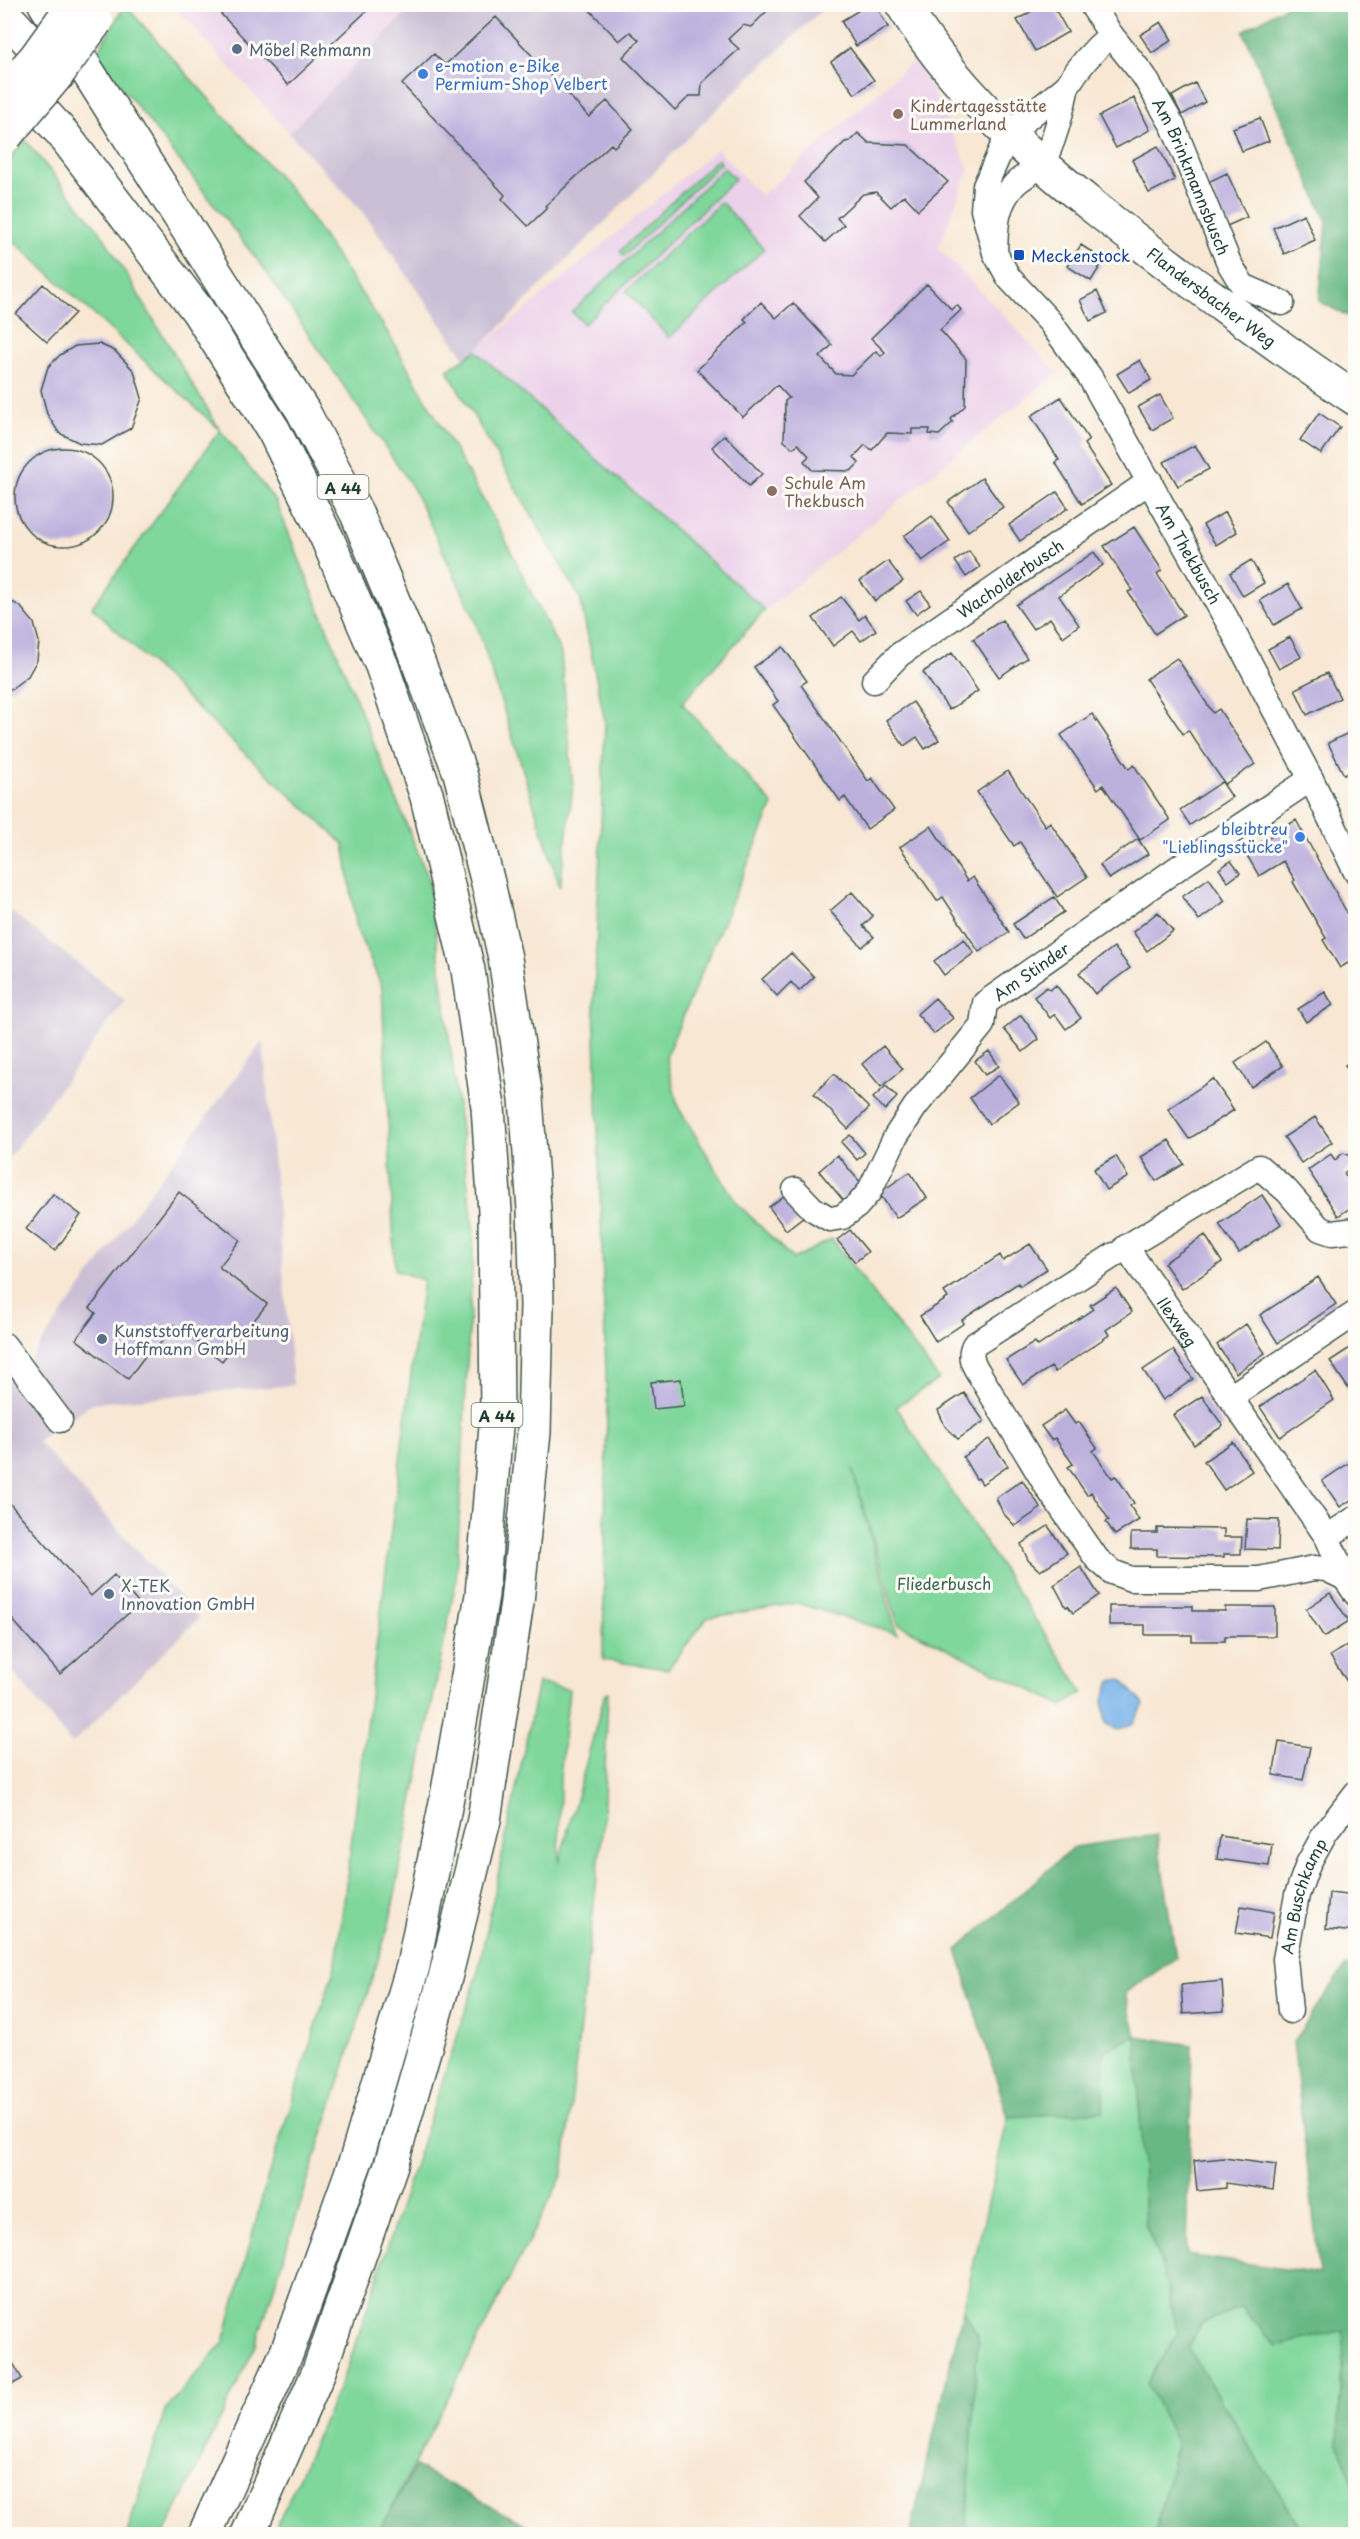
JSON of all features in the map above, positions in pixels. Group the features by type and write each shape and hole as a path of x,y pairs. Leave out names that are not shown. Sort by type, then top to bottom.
{"main road":[{"path":"45,4 182,224"},
{"name":"Flandersbacher Weg","path":"902,4 917,29 966,92 1042,164 1202,289 1308,368 1356,399"},
{"path":"4,94 36,57 92,10"},
{"path":"5,136 56,76 92,10"},
{"name":"A 44","path":"4,14 82,99 182,224 225,287 303,411 357,514 414,651 460,772 505,958 526,1098 534,1209 537,1305 534,1432 517,1602 484,1820 445,1978 391,2165 319,2371 248,2535"},
{"name":"A 44","path":"4,69 63,134 198,311 274,431 327,538 382,666 428,797 468,970 488,1107 495,1212 497,1414 482,1595 447,1797 413,1966 357,2157 286,2352 205,2535"}],"street":[{"name":"Am Brinkmannsbusch","path":"1091,4 1111,35 1144,76 1173,126 1203,205 1229,263 1243,286 1282,303"},
{"path":"1008,134 1067,87 1090,54 1111,35"},
{"path":"995,253 996,218 1003,199 1015,184 1042,164 1062,113 1067,87"},
{"name":"Am Thekbusch","path":"1008,134 985,186 983,210 995,253 1009,278 1050,322 1090,377 1227,620 1311,779 1356,872"},
{"name":"Wacholderbusch","path":"874,681 899,655 1150,481"},
{"name":"Am Stinder","path":"795,1190 813,1209 830,1219 842,1217 857,1206 869,1192 896,1136 915,1107 982,1025 985,1004 1179,867 1311,779"},
{"path":"1350,1586 1326,1569 1314,1568 1259,1579 1131,1579 1112,1572 1097,1559 1049,1490 972,1362 971,1353 974,1345 1120,1251 1258,1167 1287,1191 1320,1230 1332,1233 1356,1230"},
{"name":"Ilexweg","path":"1120,1251 1230,1397 1327,1537 1350,1586"},
{"path":"1230,1397 1356,1313"},
{"path":"4,1345 60,1420"},
{"path":"1327,1537 1356,1518"},
{"name":"Am Buschkamp","path":"1290,2011 1285,1959 1298,1895 1308,1863 1325,1833 1356,1793"}],"shaded area":[{"path":"173,5 413,5 289,133"},
{"path":"413,5 827,5 730,96 476,351 465,358 362,211 289,133"},
{"name":"Schule Am Thekbusch","path":"917,58 969,169 938,248 1057,373 765,610 476,351 717,149 761,196"},
{"path":"5,907 125,1000 4,1163"},
{"path":"263,1041 293,1385 93,1403 37,1441 199,1618 72,1744 5,1662 4,1361 29,1360"}],"green space":[{"path":"1289,4 1355,5 1355,320 1319,301 1327,222 1243,31"},
{"path":"125,5 296,196 388,333 502,533 561,653 573,787 560,887 475,619 412,486 262,266 96,54"},
{"path":"25,140 100,231 220,430 6,234 5,165"},
{"path":"717,159 721,163 624,256 620,251"},
{"path":"724,168 735,179 584,324 572,312"},
{"path":"721,202 764,249 669,338 626,291"},
{"name":"Fliederbusch","path":"476,351 765,610 682,703 773,805 666,1056 678,1107 736,1202 793,1259 832,1239 939,1379 896,1407 1083,1692 1063,1706 898,1624 852,1468 897,1634 797,1603 707,1618 668,1669 603,1660 607,1402 594,1005 605,722 580,598 447,370"},
{"path":"220,430 276,502 429,880 474,1232 456,1581 389,1925 255,2347 165,2534 127,2534 165,2410 224,2342 266,2183 336,1963 423,1280 395,1270 382,987 357,930 344,844 237,746 92,607"},
{"path":"538,1683 569,1689 560,1778 559,1863 605,1693 608,1692 603,1826 563,2174 378,2534 273,2534 347,2369 477,1976"},
{"path":"1157,1835 1176,1958 1125,1993 1136,2036 1104,2050 1103,2111 1008,2117 957,1950 1074,1847"},
{"path":"1355,1966 1355,2487 1338,2444 1344,2330 1276,2346 1241,2307 1200,2324 1188,2348 1305,2534 1155,2534 1177,2444 1147,2383 1178,2333 1162,2266 1145,2223 1136,2036 1192,2045 1187,2255 1320,2274 1293,2042 1345,1967"},
{"path":"1136,2036 1145,2223 1162,2266 1178,2333 1148,2383 1177,2443 1155,2534 966,2534 978,2335 963,2310 1008,2117 1103,2111 1103,2050"},
{"path":"1241,2306 1276,2346 1344,2330 1338,2444 1355,2487 1355,2534 1305,2534 1188,2349 1200,2324"},
{"path":"963,2310 978,2335 966,2534 910,2534"},
{"path":"415,2466 543,2534 378,2534"}],"water":[{"path":"1121,1679 1144,1704 1134,1723 1117,1730 1106,1723 1103,1700 1111,1681"}],"building":[{"path":"226,4 374,4 288,85 221,14"},
{"path":"584,4 774,4 751,27 743,25 728,39 739,49 702,83 701,96 690,96 675,110 623,57 639,40 630,32 619,41"},
{"path":"869,4 875,4 888,27 856,46 841,21"},
{"path":"1043,4 1052,4 1068,32 1035,51 1017,20"},
{"path":"496,17 589,117 607,101 633,129 614,147 611,144 545,206 547,208 528,226 502,199 505,195 402,84 434,54 445,65"},
{"path":"1161,22 1172,40 1152,53 1140,35"},
{"path":"850,48 874,80 855,94 831,62"},
{"path":"1195,83 1205,102 1182,115 1172,96"},
{"path":"1134,98 1150,130 1116,148 1099,116"},
{"path":"1260,118 1269,141 1242,151 1233,128"},
{"path":"858,133 869,143 908,145 948,182 918,210 904,195 891,207 876,192 863,194 837,218 844,225 825,242 800,216 818,198 804,182 845,142 850,141"},
{"path":"1158,146 1175,180 1149,193 1132,160"},
{"path":"1227,173 1247,217 1227,226 1208,182"},
{"path":"1304,214 1315,240 1284,254 1273,228"},
{"path":"1081,245 1104,260 1091,281 1067,266"},
{"path":"43,284 75,313 47,342 16,314"},
{"path":"927,284 952,310 957,305 961,310 940,330 966,359 965,406 939,435 929,434 930,429 912,429 912,434 887,433 872,450 865,445 854,457 859,463 851,471 812,470 804,461 809,456 798,444 793,448 784,441 785,401 789,398 777,385 743,417 697,370 747,322 744,319 761,302 776,318 793,303 832,345 820,357 836,374 851,375 876,351 881,356 885,352 871,338"},
{"path":"1097,291 1107,313 1090,321 1080,300"},
{"path":"99,344 115,351 134,371 142,398 131,428 102,445 80,443 59,433 47,414 41,390 48,367 60,355 75,346"},
{"path":"1140,360 1151,380 1129,393 1117,374"},
{"path":"1160,395 1173,418 1152,430 1138,407"},
{"path":"1061,397 1089,440 1084,444 1111,485 1082,504 1055,462 1059,460 1031,416"},
{"path":"1319,413 1340,427 1321,454 1300,440"},
{"path":"725,435 762,474 749,486 712,447"},
{"path":"1195,445 1209,469 1178,486 1164,462"},
{"path":"54,448 74,448 99,462 110,478 113,497 110,516 99,532 74,546 54,546 37,538 23,524 15,507 15,487 23,470 37,456"},
{"path":"982,478 1003,507 968,531 948,502"},
{"path":"1057,492 1068,508 1020,541 1009,525"},
{"path":"1225,512 1237,532 1216,545 1203,525"},
{"path":"932,516 950,541 922,561 904,536"},
{"path":"1134,527 1162,570 1157,574 1184,615 1155,634 1128,592 1132,590 1104,546"},
{"path":"969,551 980,567 966,577 955,561"},
{"path":"1094,552 1103,565 1059,596 1079,625 1063,637 1050,618 1033,629 1016,605"},
{"path":"1251,560 1264,583 1243,596 1230,573"},
{"path":"888,561 903,581 875,601 860,581"},
{"path":"1288,584 1302,609 1274,625 1260,600"},
{"path":"921,591 930,604 916,614 906,601"},
{"path":"841,597 859,620 865,615 876,630 861,641 853,631 833,646 813,618"},
{"path":"4,598 20,606 34,623 39,642 37,660 28,676 11,689 4,690"},
{"path":"1002,620 1027,658 999,677 973,639"},
{"path":"1290,637 1301,657 1279,669 1268,649"},
{"path":"783,647 807,681 801,685 868,781 872,778 894,810 867,829 845,797 840,801 773,705 778,701 754,667"},
{"path":"952,653 978,691 949,710 923,672"},
{"path":"1177,658 1213,713 1219,709 1255,764 1225,784 1188,730 1183,734 1146,679"},
{"path":"1327,673 1340,698 1307,715 1295,689"},
{"path":"913,702 939,740 925,749 917,737 904,746 886,720"},
{"path":"1092,714 1129,769 1134,765 1170,820 1140,840 1103,785 1098,789 1061,735"},
{"path":"1354,730 1356,769 1344,775 1328,743"},
{"path":"1008,771 1045,826 1050,822 1087,877 1057,897 1020,842 1014,846 977,792"},
{"path":"1222,782 1232,797 1190,825 1180,810"},
{"path":"1296,820 1352,922 1349,924 1356,934 1356,958 1340,968 1323,940 1326,938 1283,861 1259,876 1245,852"},
{"path":"931,826 967,881 973,877 1009,932 979,952 943,897 937,901 900,847"},
{"path":"1138,839 1148,854 1109,879 1100,865"},
{"path":"1231,861 1240,873 1228,882 1219,869"},
{"path":"1209,878 1225,901 1199,920 1182,897"},
{"path":"852,892 873,916 863,926 874,937 862,947 830,911"},
{"path":"1054,897 1064,912 1023,939 1013,924"},
{"path":"1158,912 1173,931 1147,951 1133,932"},
{"path":"964,939 974,953 944,975 934,961"},
{"path":"1114,947 1130,968 1095,994 1079,973"},
{"path":"791,953 814,977 799,991 791,982 777,996 762,979"},
{"path":"1056,985 1081,1018 1066,1029 1055,1014 1050,1018 1034,997 1047,987 1050,990"},
{"path":"1325,992 1333,1005 1306,1022 1298,1009"},
{"path":"935,998 953,1018 934,1034 917,1014"},
{"path":"1021,1015 1039,1039 1023,1052 1004,1029"},
{"path":"1266,1042 1283,1066 1251,1087 1235,1063"},
{"path":"883,1046 903,1069 881,1087 862,1064"},
{"path":"989,1051 999,1066 985,1075 975,1061"},
{"path":"1356,1058 1356,1082 1345,1065"},
{"path":"834,1074 869,1108 848,1129 814,1094"},
{"path":"999,1075 1019,1102 989,1124 970,1098"},
{"path":"1213,1079 1234,1110 1189,1139 1168,1109"},
{"path":"886,1086 897,1097 885,1110 873,1098"},
{"path":"1315,1117 1332,1142 1301,1163 1284,1137"},
{"path":"850,1135 865,1153 857,1160 841,1142"},
{"path":"1169,1140 1184,1164 1156,1181 1141,1157"},
{"path":"1343,1153 1352,1156 1352,1166 1344,1173 1356,1190 1356,1204 1338,1216 1308,1170 1331,1154 1335,1160"},
{"path":"837,1155 866,1189 847,1205 819,1171"},
{"path":"1116,1156 1128,1177 1106,1190 1094,1169"},
{"path":"910,1172 927,1198 896,1218 879,1193"},
{"path":"179,1192 240,1240 219,1267 267,1304 222,1361 175,1325 151,1355 148,1352 128,1379 76,1339 96,1313 90,1308"},
{"path":"53,1194 81,1215 55,1251 26,1229"},
{"path":"787,1194 804,1216 786,1230 769,1207"},
{"path":"1262,1195 1281,1224 1239,1253 1219,1224"},
{"path":"850,1230 868,1252 855,1262 837,1240"},
{"path":"1205,1235 1222,1262 1182,1289 1164,1263"},
{"path":"1030,1244 1047,1269 1020,1286 1018,1283 962,1320 964,1323 936,1342 920,1316 948,1298 944,1292 1000,1255 1003,1261"},
{"path":"1318,1277 1336,1304 1278,1343 1260,1315"},
{"path":"1116,1288 1132,1312 1106,1330 1109,1335 1055,1372 1051,1367 1023,1385 1006,1360 1035,1342 1038,1346 1093,1309 1090,1305"},
{"path":"1246,1324 1265,1353 1236,1373 1217,1345"},
{"path":"1356,1344 1356,1388 1350,1391 1330,1361"},
{"path":"1173,1350 1193,1379 1163,1400 1143,1370"},
{"path":"1315,1370 1334,1400 1280,1437 1260,1407"},
{"path":"681,1379 684,1406 654,1409 651,1382"},
{"path":"964,1393 984,1421 958,1439 945,1426 938,1410"},
{"path":"1202,1396 1223,1426 1194,1445 1173,1415"},
{"path":"1065,1410 1075,1424 1079,1422 1097,1448 1093,1451 1112,1478 1116,1476 1134,1503 1130,1506 1139,1520 1115,1535 1106,1522 1109,1520 1091,1492 1087,1495 1068,1467 1073,1464 1055,1438 1051,1440 1041,1426"},
{"path":"989,1439 1008,1466 982,1484 978,1478 976,1479 963,1457"},
{"path":"1233,1442 1252,1471 1224,1490 1204,1461"},
{"path":"1352,1461 1356,1466 1356,1497 1340,1507 1322,1481"},
{"path":"1022,1480 1041,1508 1015,1526 1003,1513 996,1498"},
{"path":"4,1497 91,1596 114,1575 139,1604 60,1674 4,1610"},
{"path":"1247,1519 1279,1520 1278,1550 1245,1549"},
{"path":"1048,1526 1067,1553 1040,1571 1028,1560 1021,1544"},
{"path":"1157,1528 1224,1529 1224,1537 1242,1537 1241,1554 1224,1554 1224,1557 1157,1556 1157,1549 1131,1549 1131,1533 1157,1533"},
{"path":"1081,1567 1099,1595 1073,1613 1068,1606 1066,1607 1054,1585"},
{"path":"1330,1593 1349,1621 1324,1637 1306,1609"},
{"path":"1109,1606 1193,1606 1193,1611 1225,1611 1225,1607 1275,1607 1275,1636 1225,1636 1225,1641 1192,1641 1192,1635 1145,1635 1145,1625 1109,1625"},
{"path":"1353,1641 1356,1644 1356,1695 1330,1656"},
{"path":"1279,1742 1310,1747 1303,1780 1273,1775"},
{"path":"1220,1836 1272,1844 1269,1866 1217,1859"},
{"path":"1329,1893 1356,1896 1356,1932 1326,1929"},
{"path":"1241,1906 1274,1912 1270,1938 1236,1933"},
{"path":"1222,1981 1224,2011 1183,2014 1181,1985"},
{"path":"1224,2158 1276,2165 1273,2190 1226,2183 1226,2188 1197,2191 1194,2161"},
{"path":"4,2347 22,2379 4,2389"}],"place":[{"name":"Möbel Rehmann","path":"237,49"},
{"name":"e-motion e-Bike Permium-Shop Velbert","path":"423,74"},
{"name":"Kindertagesstätte Lummerland","path":"898,114"},
{"name":"Meckenstock","path":"1019,255"},
{"name":"Schule Am Thekbusch","path":"772,491"},
{"name":"bleibtreu \"Lieblingsstücke\"","path":"1300,837"},
{"name":"Kunststoffverarbeitung Hoffmann GmbH","path":"102,1339"},
{"name":"X-TEK Innovation GmbH","path":"109,1594"}]}
